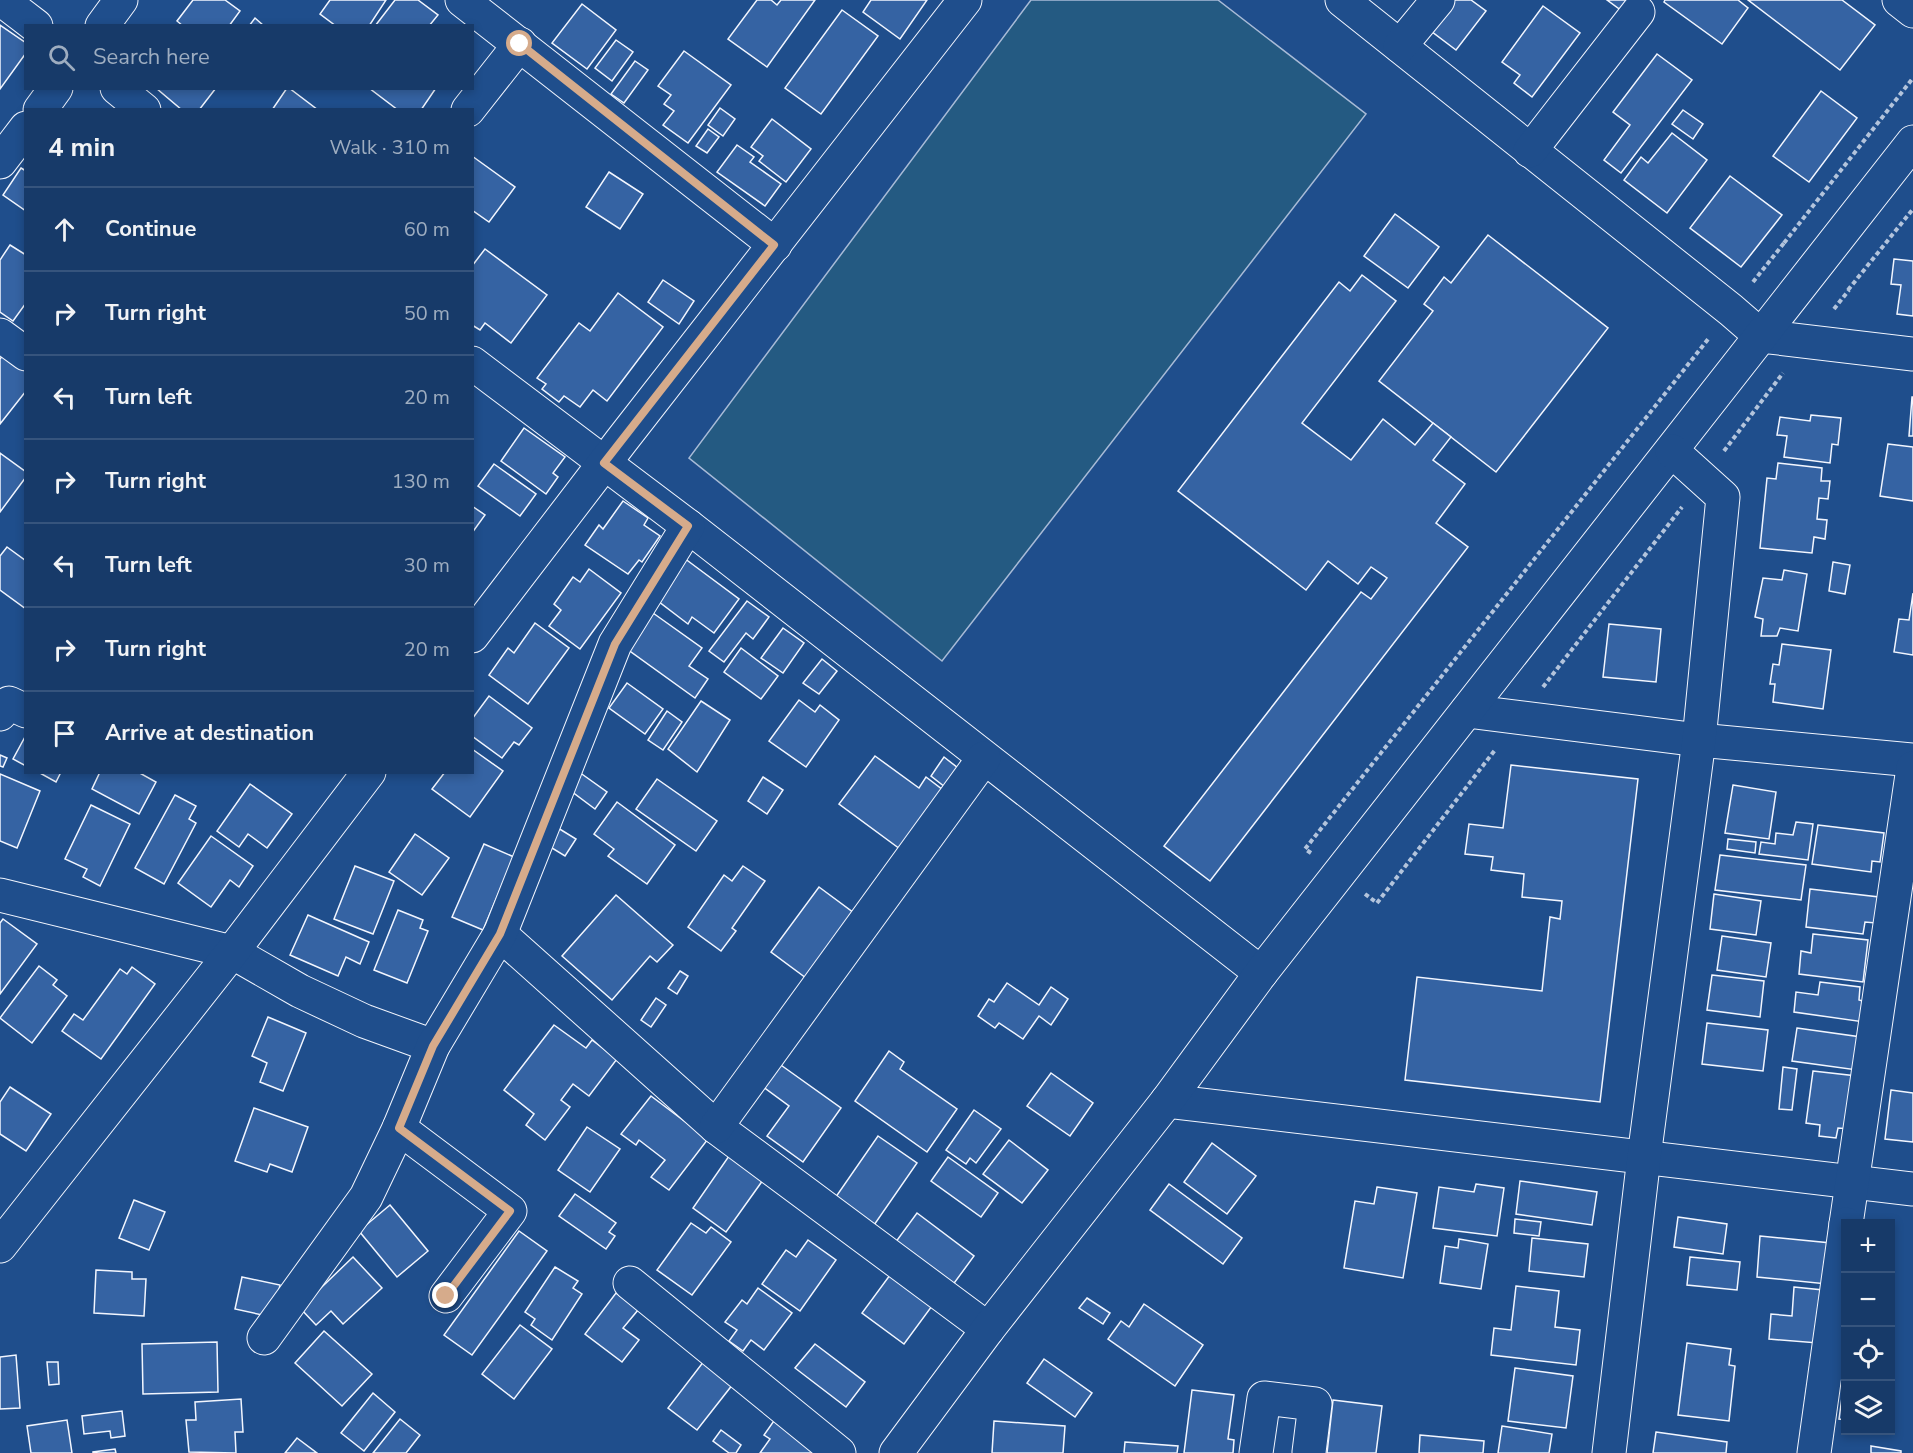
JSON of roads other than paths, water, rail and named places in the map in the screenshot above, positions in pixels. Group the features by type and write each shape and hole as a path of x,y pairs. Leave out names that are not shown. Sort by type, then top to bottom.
{"street":[{"path":"2,0 33,24"},
{"path":"103,24 121,0"},
{"path":"462,0 774,245"},
{"path":"474,633 965,0"},
{"path":"1342,0 1761,336 1913,354"},
{"path":"1400,46 1438,0"},
{"path":"1899,0 1913,11"},
{"path":"1530,151 1638,12"},
{"path":"470,108 520,44"},
{"path":"41,108 55,90"},
{"path":"119,90 142,108"},
{"path":"0,162 24,131"},
{"path":"896,1453 988,1329 1167,1101 1261,974 1913,142"},
{"path":"0,335 24,353"},
{"path":"474,365 688,526 1261,974"},
{"path":"1609,1453 1644,1157 1699,740 1722,497 1672,451"},
{"path":"264,1338 366,1197 399,1128 433,1046 500,934 615,644 688,526"},
{"path":"0,714 9,703 24,710"},
{"path":"1467,711 1699,740 1913,760"},
{"path":"716,1127 984,758"},
{"path":"1847,1219 1913,768"},
{"path":"0,1246 11,1216 232,952 367,774"},
{"path":"0,895 232,952 300,991 353,1016 433,1046"},
{"path":"500,934 716,1127 988,1329"},
{"path":"1167,1101 1913,1189"},
{"path":"399,1128 510,1211 446,1296"},
{"path":"1814,1453 1841,1260"},
{"path":"630,1283 839,1453"},
{"path":"1256,1453 1264,1398 1315,1404 1309,1452"}]}
